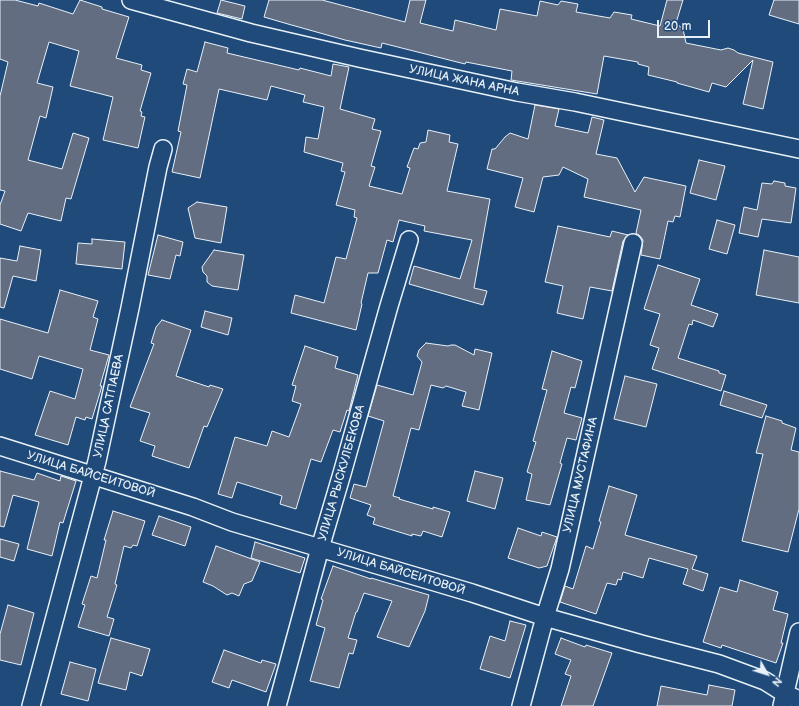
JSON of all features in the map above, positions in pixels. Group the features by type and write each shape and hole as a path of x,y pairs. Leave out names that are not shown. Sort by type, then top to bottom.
{"street":[{"name":"УЛИЦА ЖАНА АРНА","path":"131,0 251,33 359,58 517,92 575,102 799,149"},
{"name":"УЛИЦА САТПАЕВА","path":"31,706 93,476 163,149"},
{"name":"УЛИЦА РЫСКУЛБЕКОВА","path":"277,706 320,548 409,240"},
{"name":"УЛИЦА МУСТАФИНА","path":"521,706 545,617 560,569 633,243"},
{"name":"УЛИЦА БАЙСЕИТОВОЙ","path":"0,446 135,488 193,507 232,522 472,593 545,617 719,664 766,681 788,700"},
{"path":"788,700 799,632"}],"building":[{"path":"0,0 15,0 38,6 39,3 73,14 80,0 102,7 102,9 129,17 116,58 142,65 141,70 151,73 140,111 142,112 141,116 145,117 138,148 103,140 113,97 70,86 79,51 49,42 37,83 53,87 46,118 40,116 28,160 62,169 73,133 89,138 71,199 66,198 61,221 28,213 21,231 0,224 0,205 5,191 0,190 0,96 8,62 0,59"},
{"path":"221,0 245,6 242,19 217,13"},
{"path":"269,0 322,0 405,22 410,0 426,0 420,23 453,31 455,20 496,30 500,9 537,16 540,1 558,5 561,1 578,4 576,12 610,18 614,12 632,15 631,19 660,26 667,0 683,0 676,23 683,29 686,43 721,50 728,48 738,53 773,62 763,109 743,104 753,60 726,87 712,83 709,92 648,75 649,67 638,64 638,62 604,56 597,94 511,80 512,71 466,62 465,64 382,43 381,48 345,40 288,24 264,17"},
{"path":"774,0 799,0 799,24 769,15"},
{"path":"205,42 228,48 227,53 331,76 333,64 349,67 340,109 375,119 372,129 381,131 371,166 375,167 369,186 402,194 410,168 407,167 414,148 418,149 420,143 426,142 428,130 450,135 449,142 458,144 447,191 490,199 474,288 487,291 483,305 409,284 414,266 460,279 472,240 424,231 425,226 399,220 393,242 387,240 378,273 368,273 356,330 291,313 295,295 324,303 336,257 346,259 357,218 354,217 355,210 336,205 345,172 341,171 343,163 304,152 306,137 318,139 324,107 303,102 305,95 271,86 267,100 219,89 200,178 172,172 181,132 178,131 187,85 183,84 187,69 197,72"},
{"path":"535,105 559,109 555,126 588,133 592,117 604,120 596,154 617,158 635,192 644,177 686,186 680,217 675,216 673,222 668,221 660,259 641,255 643,240 636,233 641,210 584,197 588,179 563,167 559,175 543,177 534,212 515,207 523,178 487,169 492,149 495,149 510,133 528,139"},
{"path":"699,160 725,166 716,200 690,193"},
{"path":"774,181 785,183 785,186 796,188 791,223 762,219 758,237 739,233 744,207 757,210 762,183 772,184"},
{"path":"197,202 227,207 221,243 195,238 188,208"},
{"path":"717,220 735,225 727,254 709,249"},
{"path":"558,226 610,237 612,231 628,235 623,241 612,291 590,287 583,319 557,313 563,286 545,282"},
{"path":"158,235 183,242 180,256 176,255 170,279 148,275"},
{"path":"92,239 125,242 122,269 76,264 78,243 92,244"},
{"path":"20,246 41,250 36,281 13,276 4,308 0,307 0,258 17,261"},
{"path":"214,250 244,255 238,290 212,286 207,282 207,276 203,272 202,267"},
{"path":"764,250 799,257 799,303 756,295"},
{"path":"658,265 700,279 691,305 718,314 713,327 693,320 692,325 689,324 678,358 719,371 719,373 726,375 721,391 652,369 659,348 650,345 660,314 644,309"},
{"path":"60,290 98,301 93,317 98,319 90,350 109,355 92,419 86,417 85,420 76,417 68,445 35,435 50,391 75,399 83,369 39,356 32,379 0,369 0,319 48,333"},
{"path":"205,311 232,318 228,335 201,327"},
{"path":"162,320 191,330 176,376 209,387 210,385 223,389 207,427 204,426 189,468 152,456 155,446 140,441 150,413 130,407 154,344 151,343 156,327"},
{"path":"426,343 448,346 455,345 474,355 475,349 492,353 479,410 462,406 466,392 446,386 443,388 431,385 419,430 411,428 393,496 433,509 433,507 450,512 442,537 423,531 421,536 412,534 412,536 373,524 375,518 367,515 371,505 350,498 354,484 366,487 384,421 368,416 377,385 413,395 422,362 417,356 419,350"},
{"path":"305,346 338,357 335,368 358,375 349,411 347,410 340,432 333,430 321,462 311,459 296,509 280,504 282,496 237,482 232,498 218,494 235,437 267,446 272,431 289,437 301,404 292,401 296,386 292,385"},
{"path":"552,351 582,361 575,388 571,387 564,413 582,418 576,440 567,438 560,463 562,464 550,505 526,500 532,474 527,472 536,442 533,441 547,390 542,389"},
{"path":"625,376 657,384 646,427 614,419"},
{"path":"724,391 767,405 762,418 720,405"},
{"path":"766,416 782,421 782,423 796,428 791,450 799,452 799,509 788,552 742,541 763,454 756,453"},
{"path":"0,471 34,480 37,473 60,481 61,476 76,481 63,523 60,522 52,556 27,549 39,502 13,495 4,527 0,526"},
{"path":"475,471 503,478 495,509 467,501"},
{"path":"609,486 637,495 625,535 697,556 692,569 708,574 703,591 683,584 688,569 649,558 643,578 623,572 621,580 618,579 616,585 607,583 596,614 560,602 565,586 573,589 586,546 593,549"},
{"path":"113,511 145,521 137,546 133,545 131,548 124,546 115,584 117,585 107,617 114,619 109,636 78,627 85,605 82,604 91,576 97,578 106,540 104,540"},
{"path":"159,516 191,527 185,546 152,535"},
{"path":"518,528 541,536 542,532 557,537 547,566 539,568 508,558"},
{"path":"0,539 19,544 14,561 0,557"},
{"path":"255,542 305,558 300,573 251,558"},
{"path":"216,546 260,562 252,581 244,584 239,596 232,593 227,595 213,586 203,582"},
{"path":"333,566 371,579 429,595 425,611 409,647 377,637 392,601 364,593 348,638 357,640 353,654 349,653 339,688 310,681 325,628 316,625 323,600 321,599"},
{"path":"740,580 778,592 773,610 788,614 781,643 783,643 776,663 722,645 721,648 703,642 720,587 737,592"},
{"path":"8,605 34,613 21,665 0,660 0,634"},
{"path":"510,621 526,625 510,678 480,669 490,636 505,641"},
{"path":"111,638 150,649 142,676 130,672 126,690 98,683"},
{"path":"561,638 585,647 586,645 612,653 593,706 561,706 571,676 565,674 571,660 555,654"},
{"path":"224,650 261,663 262,660 276,664 266,692 232,680 229,688 212,682"},
{"path":"70,662 96,669 88,701 61,694"},
{"path":"709,685 735,690 732,706 657,706 661,686 707,695"}]}
